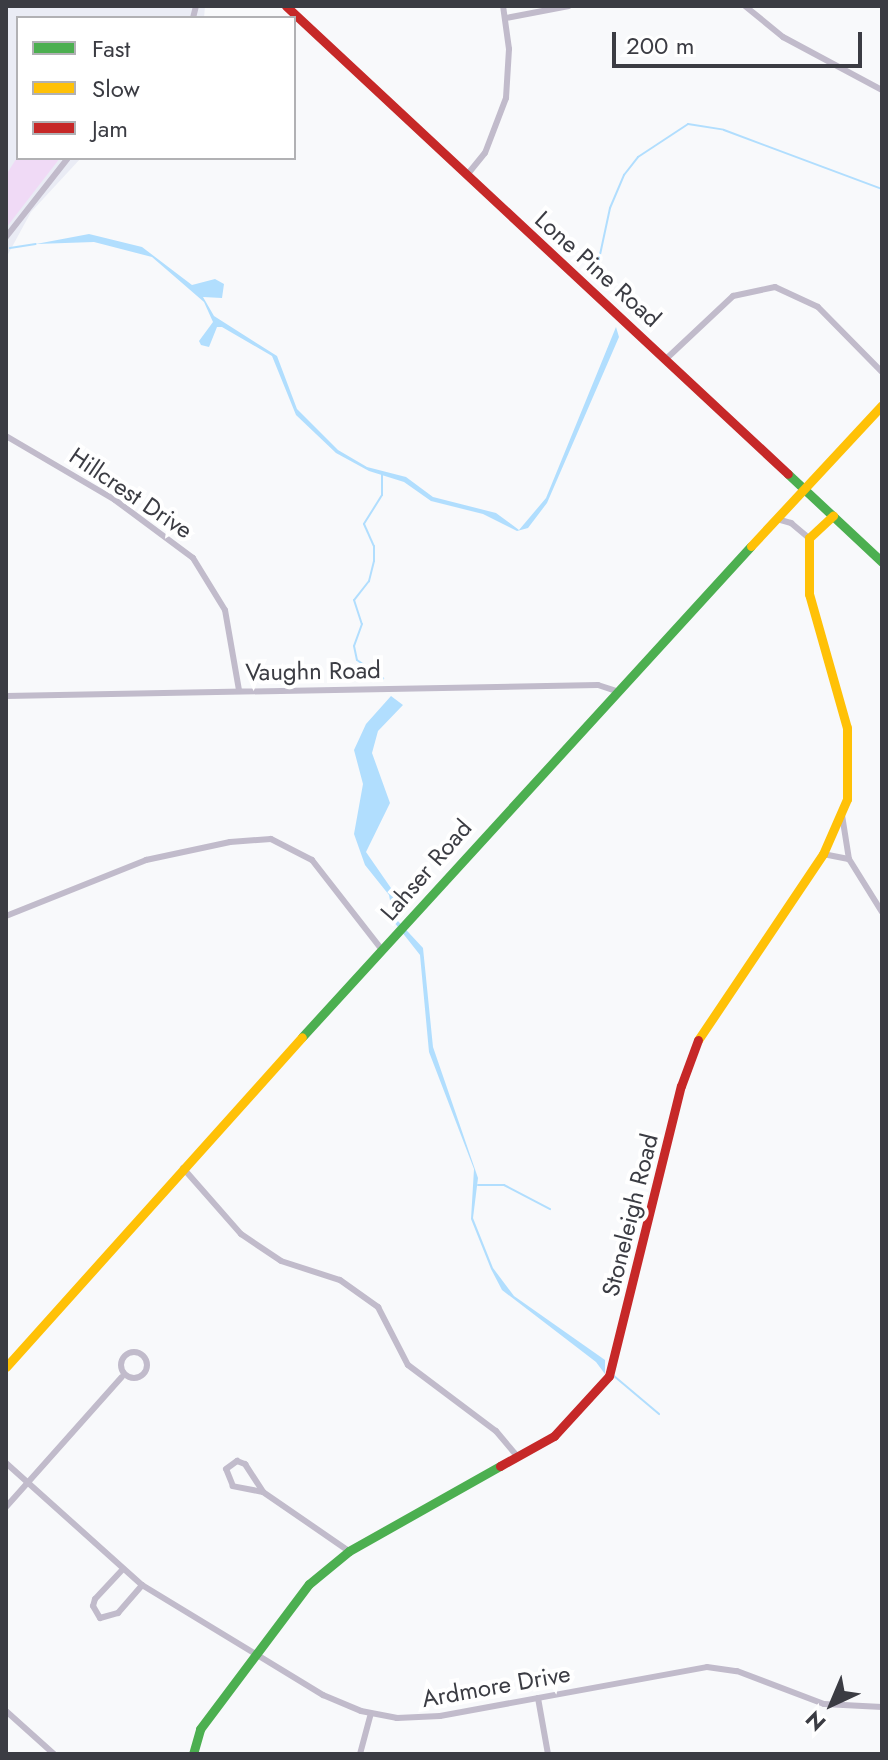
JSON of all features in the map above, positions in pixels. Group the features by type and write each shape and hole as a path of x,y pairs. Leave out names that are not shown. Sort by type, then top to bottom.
{"street":[{"name":"Lone Pine Road","path":"286,6 465,177 666,359 882,562"},
{"path":"465,177 485,153 504,108 509,74 503,6"},
{"path":"506,18 569,6"},
{"path":"745,6 783,37 882,90"},
{"path":"6,237 66,160"},
{"path":"666,359 733,296 775,287 818,307 882,372"},
{"name":"Lahser Road","path":"6,1367 183,1168 882,405"},
{"name":"Hillcrest Drive","path":"7,436 115,500 193,558 225,610 239,690"},
{"path":"777,519 791,523 809,538 833,516"},
{"name":"Stoneleigh Road","path":"193,1754 200,1729 309,1584 349,1551 518,1457 562,1429 609,1376 681,1086 703,1026 823,854 842,814 849,762 847,728 810,602 809,538"},
{"name":"Vaughn Road","path":"6,696 598,685 619,692"},
{"path":"842,814 849,859 882,912"},
{"path":"6,916 146,860 230,842 271,839 312,860 382,950"},
{"path":"823,854 849,859"},
{"path":"183,1168 253,1243 281,1261 340,1280 378,1307 408,1365 496,1431 518,1457"},
{"path":"6,1507 122,1377 144,1373 147,1361 142,1354 130,1352 123,1358 122,1377"},
{"path":"263,1492 233,1486 226,1469 237,1461 245,1464 263,1492 349,1551"},
{"name":"Ardmore Drive","path":"6,1463 142,1585 323,1695 371,1713 440,1716 707,1667 737,1671 824,1704 882,1707"},
{"path":"123,1569 95,1599 93,1606 100,1618 118,1613 142,1585"},
{"path":"538,1698 548,1754"},
{"path":"6,1711 54,1754"},
{"path":"360,1754 371,1713"}],"shaded area":[{"path":"6,6 205,6 204,16 16,16 16,160 79,160 31,212 6,258"},
{"path":"16,159 58,160 6,228 6,175"}],"water":[{"path":"89,234 142,247 192,285 215,279 224,284 222,298 203,297 214,316 277,356 297,409 338,450 367,467 406,477 433,497 496,513 519,530 546,498 616,327 619,337 547,503 528,528 517,531 483,514 431,501 404,482 369,471 336,453 296,415 272,356 222,327 217,327 209,347 201,345 199,341 213,322 204,302 152,257 94,242 36,244"},
{"path":"391,696 403,705 378,731 372,753 390,803 366,852 393,891 397,920 423,948 433,1047 478,1178 473,1218 493,1268 514,1296 605,1360 605,1374 596,1362 502,1290 471,1219 474,1169 429,1052 420,955 394,922 389,895 365,865 354,834 363,784 354,750 366,724"}],"waterway":[{"path":"598,264 610,208 624,175 638,157 688,124 724,130 882,189"},
{"path":"10,248 36,244"},
{"path":"382,475 382,495 364,524 374,546 374,561 369,581 354,600 362,624 354,646 357,660 383,678"},
{"path":"478,1185 504,1185 550,1209"},
{"path":"614,1376 659,1414"}],"traffic: fast":[{"path":"788,474 882,562"},
{"path":"302,1037 751,546"},
{"path":"193,1754 200,1729 309,1584 349,1551 500,1466"}],"traffic: slow":[{"path":"751,546 882,405"},
{"path":"698,1040 823,854 847,799 847,728 809,594 809,538 833,516"},
{"path":"6,1367 302,1037"}],"traffic: jam":[{"path":"286,6 788,474"},
{"path":"500,1466 554,1436 609,1376 681,1086 698,1040"}]}
